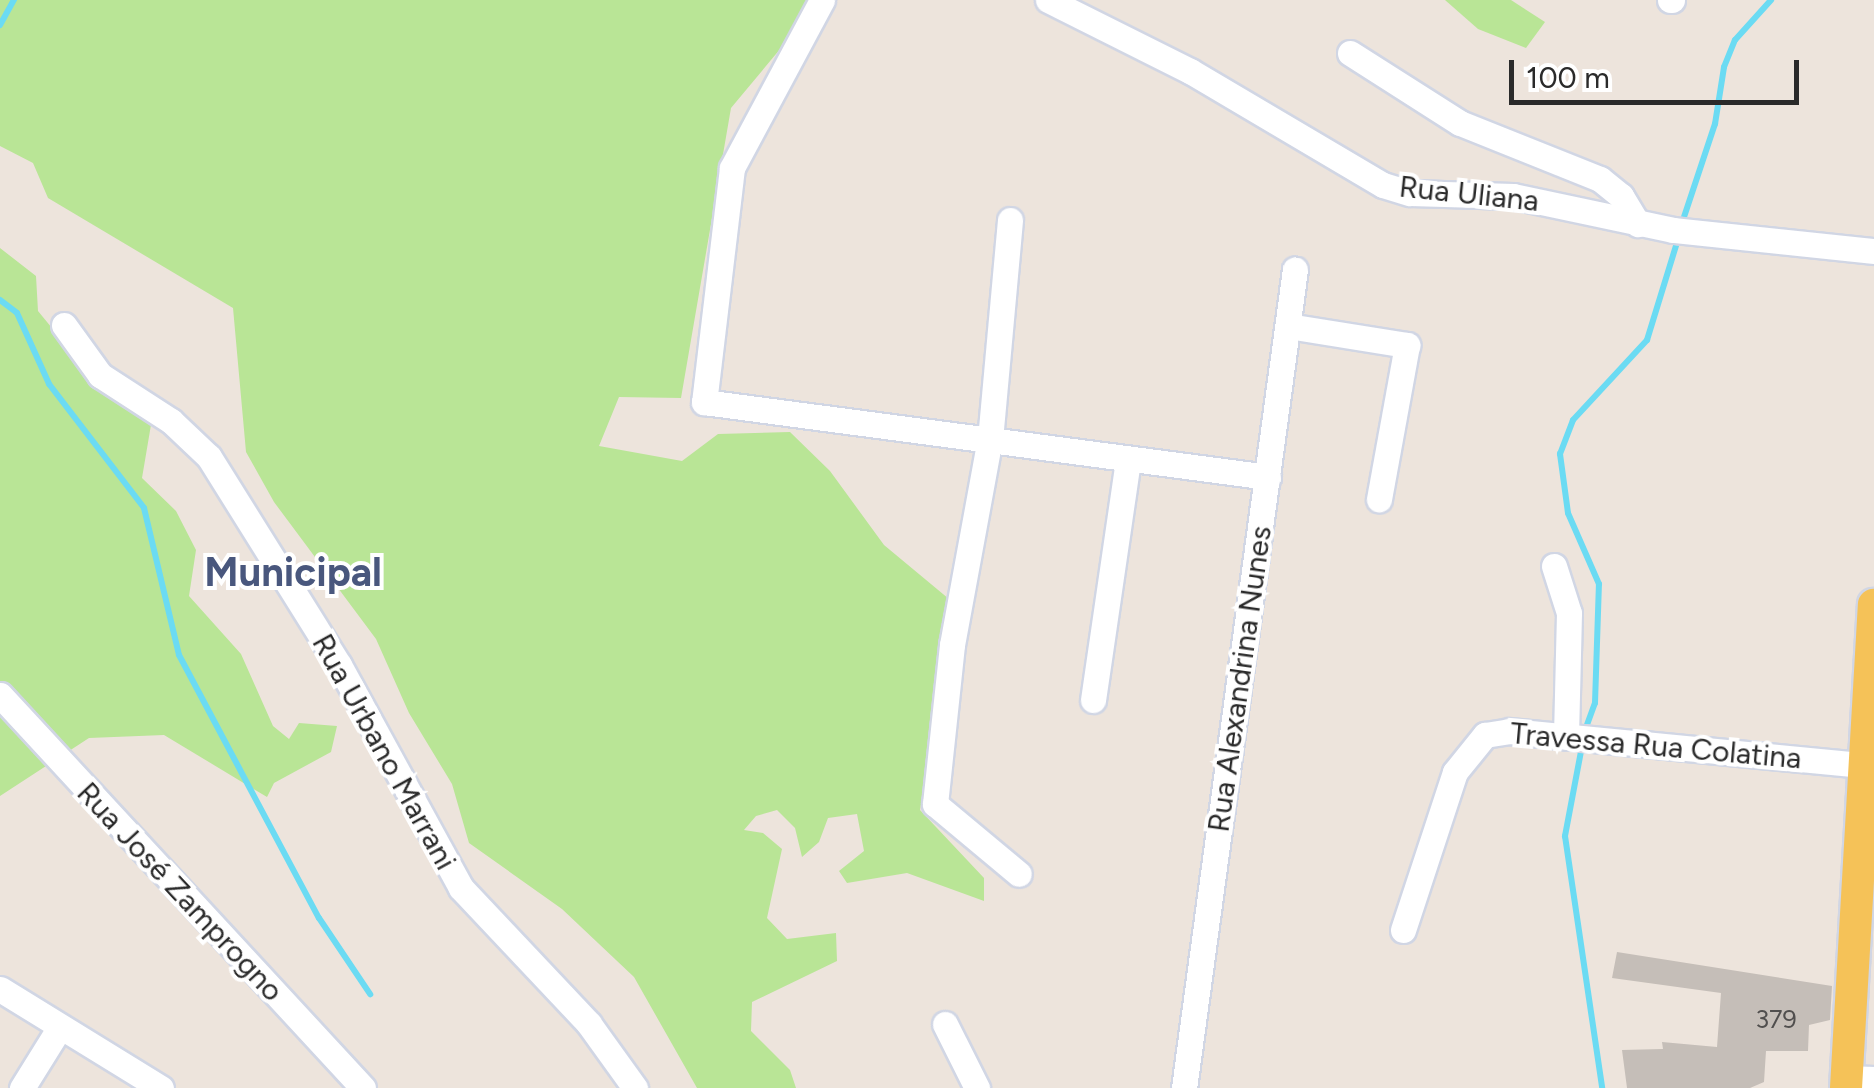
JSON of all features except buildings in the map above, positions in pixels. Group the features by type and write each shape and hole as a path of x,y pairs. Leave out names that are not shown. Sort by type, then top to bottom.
{"main road":[{"path":"1855,1082 1863,766 1874,606"}],"street":[{"path":"822,0 732,168 704,402 1268,477"},
{"name":"Rua Uliana","path":"1048,0 1190,71 1383,185 1410,193 1513,196 1638,224 1874,252"},
{"path":"1350,54 1460,123 1600,179 1622,196 1638,224"},
{"path":"1010,220 990,438 952,645 935,804 1020,874"},
{"name":"Rua Alexandrina Nunes","path":"1184,1088 1295,269"},
{"name":"Rua Urbano Marrani","path":"64,325 100,374 171,421 209,457 339,665 460,888 589,1024 635,1088"},
{"path":"1288,326 1408,345 1379,499"},
{"path":"1093,700 1128,461"},
{"path":"1554,566 1568,613 1579,738"},
{"name":"Rua José Zamprogno","path":"0,695 363,1088"},
{"name":"Travessa Rua Colatina","path":"1403,930 1455,772 1476,741 1497,731 1863,766"},
{"path":"0,989 161,1088"},
{"path":"945,1024 978,1088"},
{"path":"22,1088 60,1027"}],"green space":[{"path":"0,0 821,0 731,108 681,398 619,397 599,446 682,461 718,434 790,432 830,471 884,545 955,604 920,810 984,878 984,901 907,873 847,883 839,871 864,851 857,814 828,818 819,842 802,857 795,828 777,810 756,816 744,830 763,833 782,849 767,918 787,939 836,933 837,961 752,1002 751,1031 790,1070 796,1088 697,1088 634,977 562,909 469,843 452,784 409,713 376,639 274,502 246,452 233,308 48,198 33,163 0,146"},
{"path":"1445,0 1511,0 1545,22 1526,48 1478,29"},
{"path":"0,248 36,276 38,311 88,372 153,413 142,478 176,511 196,550 189,596 241,654 273,726 289,739 299,723 337,726 331,752 274,783 267,797 164,735 89,738 0,796"}],"waterway":[{"path":"0,25 14,0"},
{"path":"1681,226 1715,124 1724,67 1735,40 1771,0"},
{"path":"1584,733 1595,703 1599,584 1568,513 1560,454 1573,420 1647,340 1678,239"},
{"path":"0,300 17,313 49,384 144,508 179,655 319,918 370,994"},
{"path":"1582,746 1565,836 1602,1088"}],"district":[{"name":"Municipal","path":"293,572"}]}
